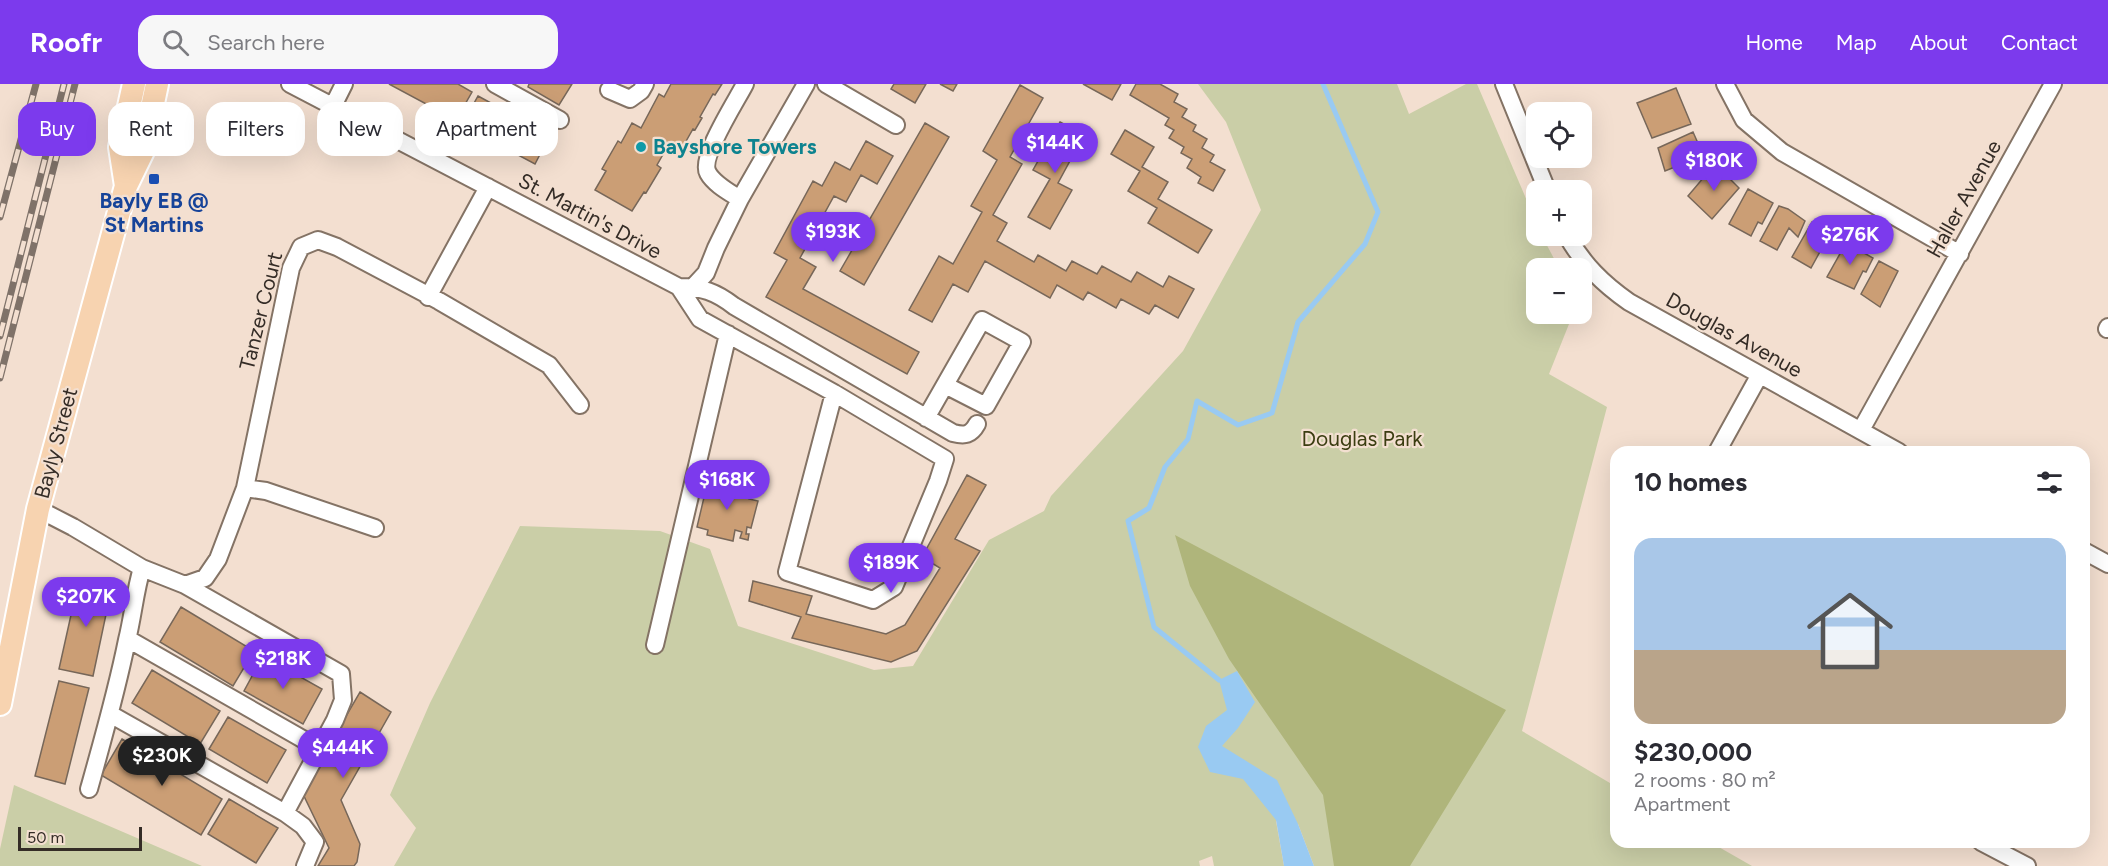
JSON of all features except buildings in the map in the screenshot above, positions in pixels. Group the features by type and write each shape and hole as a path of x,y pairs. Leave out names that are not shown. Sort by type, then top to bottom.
{"main road":[{"name":"Bayly Street","path":"126,186 120,147 134,84"},
{"name":"Bayly Street","path":"0,704 38,509 126,186 143,151 158,84"}],"street":[{"name":"St. Martin's Drive","path":"290,84 325,102"},
{"path":"335,102 344,84"},
{"path":"495,84 516,89 560,120"},
{"path":"609,90 630,99 641,91 645,84"},
{"path":"740,199 723,189 707,172 705,164 710,148 745,84"},
{"path":"686,287 706,273 740,199 806,84"},
{"path":"826,84 896,125"},
{"path":"1504,84 1542,180"},
{"path":"1725,84 1744,120 1782,152 1960,255"},
{"name":"Haller Avenue","path":"1861,430 2053,84"},
{"name":"St. Martin's Drive","path":"403,143 686,287 718,294 734,306 953,433 963,436 973,432 977,424"},
{"path":"429,297 488,187"},
{"name":"Tanzer Court","path":"185,585 205,578 218,560 245,488 291,268 301,247 318,240 337,247 429,297 549,365 580,405"},
{"name":"Douglas Avenue","path":"1573,246 1601,282 1620,296 1759,376 1889,446"},
{"name":"St. Martin's Drive","path":"686,287 700,319 834,393 945,459 894,587 873,600 787,572 834,393"},
{"path":"926,418 982,320 1022,342 986,406 945,385"},
{"path":"655,645 728,334"},
{"path":"1720,446 1759,376"},
{"path":"245,488 266,491 375,528"},
{"path":"38,509 142,568 185,585 341,674 343,700 335,720 285,813"},
{"path":"2090,554 2108,564"},
{"path":"89,789 128,639 136,586 142,568"},
{"path":"128,639 320,749"},
{"path":"110,714 285,813 303,826 315,842 306,866"},
{"path":"1992,848 2027,866"}],"green space":[{"name":"Douglas Park","path":"1198,84 1397,84 1409,114 1466,84 1477,84 1526,199 1526,246 1547,246 1554,258 1526,258 1526,324 1569,324 1549,374 1607,407 1522,731 1610,783 1610,848 1720,848 1752,866 1314,866 1298,824 1276,821 1284,866 1214,866 1212,856 1199,861 1200,866 394,866 416,828 390,795 430,703 520,526 660,531 710,549 738,626 874,670 913,666 989,540 1044,511 1051,496 1183,351 1261,210 1226,122"},
{"path":"1175,535 1506,710 1410,866 1334,866 1323,795 1229,659 1190,586"},
{"path":"14,785 202,866 0,866 0,849"}],"water":[{"path":"1237,671 1255,702 1238,728 1222,746 1277,780 1298,824 1314,866 1284,866 1276,820 1243,779 1210,772 1198,747 1206,726 1227,710 1219,680"}],"waterway":[{"path":"1219,680 1154,627 1128,521 1149,508 1165,467 1188,439 1197,401 1238,425 1272,413 1298,322 1365,244 1378,212 1323,84"}],"railway":[{"path":"0,217 36,84"},
{"path":"0,336 64,84"},
{"path":"0,378 75,84"}],"place":[{"name":"Bayshore Towers","path":"641,147"},
{"name":"Bayly EB @ St Martins","path":"154,179"}]}
